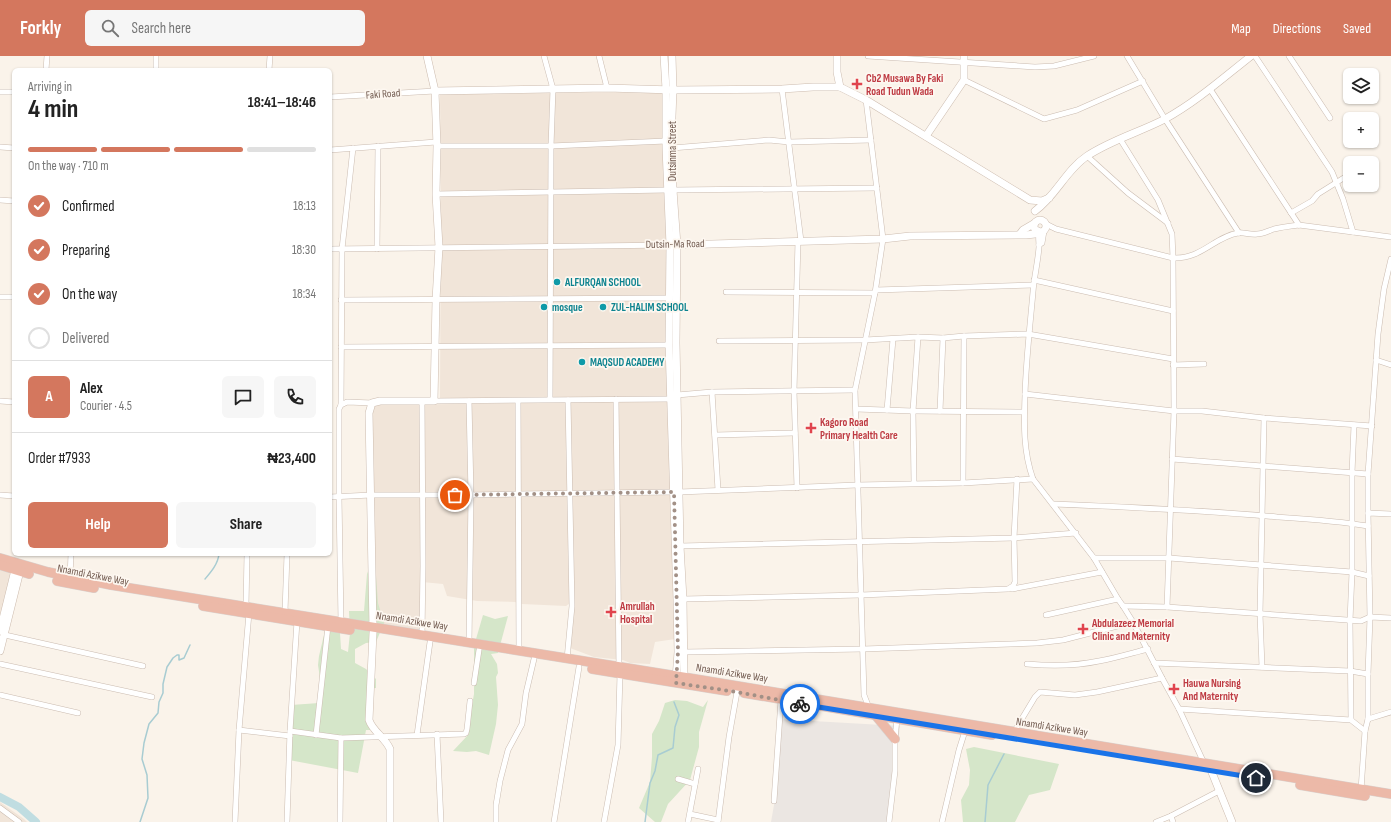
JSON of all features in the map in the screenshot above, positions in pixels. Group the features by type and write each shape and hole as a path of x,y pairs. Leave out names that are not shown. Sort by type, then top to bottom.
{"highway":[{"name":"Nnamdi Azikwe Way","path":"0,558 70,577 247,610 297,621 328,626 422,635 567,659 619,671"},
{"name":"Nnamdi Azikwe Way","path":"0,565 71,584 247,610 285,612 342,622 430,642 534,660 869,708 1032,735 1391,800"},
{"name":"Nnamdi Azikwe Way","path":"680,680 781,700 965,731 1391,794"},
{"path":"876,716 895,739"}],"street":[{"path":"46,68 47,56"},
{"path":"156,56 156,68"},
{"path":"269,68 270,56"},
{"path":"427,56 435,91 436,194 439,247 436,300 434,401"},
{"path":"544,56 553,89 550,246 550,399"},
{"path":"599,56 607,88"},
{"name":"Dutsinma Street","path":"664,56 670,90 672,148 670,190"},
{"name":"Dutsinma Street","path":"672,56 666,142 674,245"},
{"path":"837,56 837,72 840,87"},
{"path":"868,56 964,59 1035,67 1054,66 1094,56"},
{"path":"1127,56 1165,119 1239,233"},
{"path":"1036,202 1049,198 1067,175 1087,156 1120,139 1165,119 1210,89 1251,56"},
{"path":"1255,56 1332,172 1337,182 1353,232"},
{"path":"1289,56 1330,118"},
{"path":"926,136 964,80 964,59"},
{"path":"964,80 1044,119 1077,110 1143,81"},
{"path":"435,91 607,88 670,90 782,89 840,87 866,100 1036,202 1044,214 1038,242 1039,245 1033,282 1028,334 1024,440 1029,468 1033,479 1094,558 1133,622 1208,767 1232,822"},
{"path":"782,89 795,188 800,241 794,391 797,488"},
{"path":"1210,89 1298,225"},
{"name":"Faki Road","path":"332,98 435,91"},
{"path":"0,92 12,92"},
{"path":"866,100 883,239 875,291 855,390 864,695 869,708"},
{"path":"1120,139 1158,200 1172,234 1174,411 1167,607"},
{"path":"672,148 769,140 789,142 871,140"},
{"path":"332,150 378,146 436,144 551,146 666,142"},
{"path":"377,249 378,146"},
{"path":"0,147 12,148"},
{"path":"342,622 339,497 339,409 341,405 342,249 353,148"},
{"path":"1087,156 1128,192 1168,224"},
{"path":"1291,213 1312,201 1318,194 1343,178"},
{"path":"436,194 876,188"},
{"path":"0,200 12,201"},
{"path":"1036,202 1035,211 1041,227 1052,231 1056,229 1173,258 1183,259 1191,257 1223,239 1239,233 1249,235 1258,234 1286,226 1298,225 1391,237"},
{"path":"1035,211 1036,202"},
{"name":"Dutsin-Ma Road","path":"332,249 674,245 883,239 910,236 1020,234 1023,230 1041,227"},
{"path":"674,245 670,298 669,345 673,397 676,492 677,614 680,680"},
{"path":"673,397 676,296 674,245"},
{"path":"1361,790 1368,719 1370,617 1368,474 1376,360 1384,289 1391,259"},
{"path":"726,292 875,291 1033,282 1173,311"},
{"path":"0,297 12,297"},
{"path":"341,300 670,298"},
{"path":"719,341 865,340 1028,334 1173,359"},
{"path":"963,483 964,336"},
{"path":"914,483 913,412 918,337"},
{"path":"940,411 943,338"},
{"path":"887,410 893,339"},
{"path":"341,347 669,345"},
{"path":"1376,360 1391,366"},
{"path":"1173,365 1204,364"},
{"path":"341,405 347,402 372,403 380,401 469,402 550,399 616,399 673,397 712,392 855,390"},
{"path":"712,392 718,490"},
{"path":"1025,394 1174,411 1202,411 1264,418 1372,426"},
{"path":"604,822 618,745 619,671 616,399"},
{"path":"567,659 572,606 568,400"},
{"path":"0,401 12,402"},
{"path":"422,401 422,635"},
{"path":"518,401 519,651"},
{"path":"469,402 471,496 469,643"},
{"path":"372,403 369,413 373,630 369,720 372,727 387,743 390,749 390,822"},
{"path":"856,409 913,412 1024,412"},
{"path":"1262,667 1260,614 1264,418"},
{"path":"1351,720 1350,621 1354,425"},
{"path":"715,435 796,433"},
{"path":"1172,460 1368,474"},
{"path":"683,599 861,595 1008,589 1013,586 1015,582 1014,538 1017,479"},
{"path":"332,497 371,495 471,496 676,492 797,488 857,484 963,483 1033,479"},
{"path":"676,492 683,599 684,652 680,680"},
{"path":"0,495 12,496"},
{"path":"1053,504 1171,509 1261,515 1351,523 1368,526"},
{"path":"1368,513 1391,514"},
{"path":"680,546 1014,538 1076,533"},
{"path":"70,577 71,556"},
{"path":"236,822 239,730 247,610 247,556"},
{"path":"285,612 287,556"},
{"path":"1094,558 1169,558 1352,572 1369,576"},
{"path":"0,651 2,633 18,571"},
{"path":"1012,589 1102,572"},
{"path":"1046,615 1118,599"},
{"path":"1123,606 1167,607 1350,621 1361,621 1370,617 1391,618"},
{"path":"287,822 290,734 297,621"},
{"path":"684,652 1044,642 1063,640 1133,622"},
{"path":"316,735 328,626"},
{"path":"2,633 143,666"},
{"path":"417,735 430,642"},
{"path":"1027,664 1085,664 1148,649"},
{"path":"474,684 479,650"},
{"path":"496,822 496,805 500,781 508,750 522,724 526,693 534,660"},
{"path":"1154,663 1350,671 1368,674"},
{"path":"0,664 152,697"},
{"path":"554,822 580,667"},
{"path":"1014,733 1035,697 1040,692 1075,695 1098,692 1162,678"},
{"path":"690,814 718,821 729,737 737,692"},
{"path":"0,695 78,713"},
{"path":"774,802 781,700"},
{"path":"239,730 341,738 464,734 466,733 470,701"},
{"path":"1179,709 1351,720 1366,731"},
{"path":"1368,719 1391,712"},
{"path":"889,822 895,772 895,739 898,719"},
{"path":"942,822 965,731"},
{"path":"436,734 441,822"},
{"path":"340,822 341,738"},
{"path":"688,822 698,769"},
{"path":"678,780 695,784"},
{"path":"1156,822 1171,816 1219,791"},
{"path":"0,808 19,822"},
{"path":"1171,816 1173,822"}],"shaded area":[{"path":"665,92 673,397 549,400 440,398 440,94"},
{"path":"671,401 675,639 655,642 650,664 630,663 623,660 594,657 570,648 573,601 566,606 477,601 447,596 443,584 422,582 420,631 374,624 373,407 377,405"},
{"path":"0,569 10,573 9,586 0,614"},
{"path":"778,719 900,726 888,822 771,822 774,805"},
{"path":"0,802 24,819 27,822 0,822"}],"green space":[{"path":"375,562 378,603 384,623 376,642 366,643 355,649 355,663 366,669 376,679 376,688 372,688 372,730 366,730 358,773 289,760 291,705 319,703 322,691 318,665 328,618 339,617 341,649 348,652 350,633 349,611 364,611 367,574 370,566"},
{"path":"483,615 495,619 508,616 498,653 491,654 497,664 498,673 496,677 498,705 496,724 489,755 476,751 453,751 469,734 469,722 474,694 474,646"},
{"path":"675,700 687,701 703,707 708,700 699,732 699,747 690,780 668,804 661,822 655,822 639,808 650,782 652,734 659,721 665,703"},
{"path":"974,747 1059,764 1050,790 1029,795 1015,822 963,822 961,800 969,785 970,770 966,749"}],"waterway":[{"path":"205,579 212,571 218,556"},
{"path":"140,822 148,798 147,775 142,759 149,724 158,713 167,667 177,655 179,655 179,660 184,658 190,645"},
{"path":"645,822 650,783 655,771 658,755 673,748 675,727 679,715 674,702"},
{"path":"985,822 988,785 1004,754"},
{"path":"0,797 19,807 36,822"}],"way so far":[{"path":"455,495 471,496 674,492 678,652 676,683 737,692 800,704"}],"place":[{"name":"Cb2 Musawa By Faki Road Tudun Wada","path":"857,84"},
{"name":"ALFURQAN SCHOOL","path":"557,282"},
{"name":"mosque","path":"544,307"},
{"name":"ZUL-HALIM SCHOOL","path":"603,307"},
{"name":"MAQSUD ACADEMY","path":"582,362"},
{"name":"Kagoro Road Primary Health Care","path":"811,428"},
{"name":"Amrullah Hospital","path":"611,612"},
{"name":"Abdulazeez Memorial Clinic and Maternity","path":"1083,629"},
{"name":"Hauwa Nursing And Maternity","path":"1174,689"}],"route":[{"path":"800,704 1256,778"}]}
